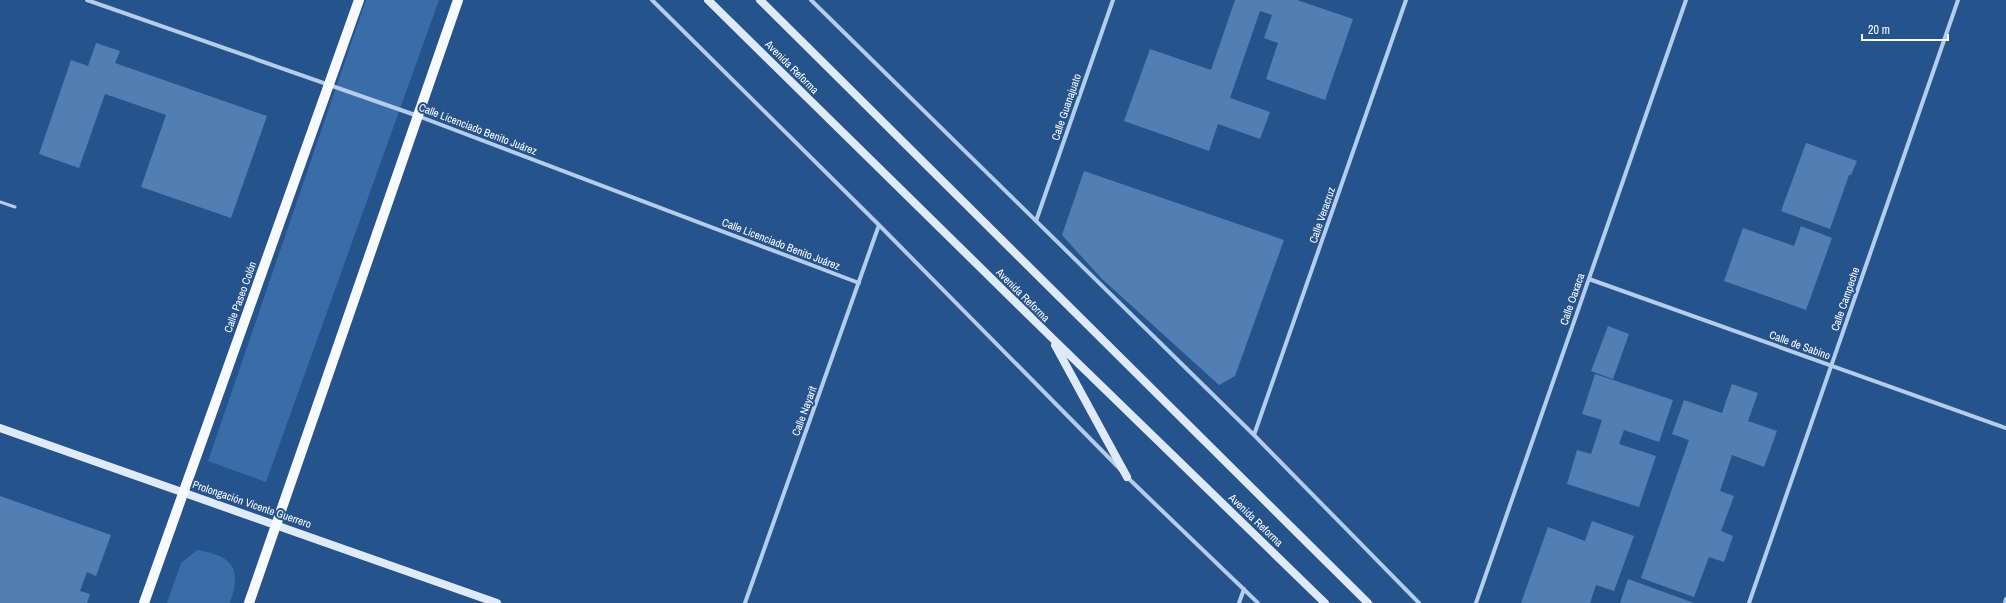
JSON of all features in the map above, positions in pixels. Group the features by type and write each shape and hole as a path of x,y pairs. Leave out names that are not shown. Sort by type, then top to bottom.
{"main road":[{"name":"Calle Paseo Colón","path":"144,603 182,492 359,0"},
{"path":"249,603 458,0"},
{"name":"Avenida Reforma","path":"708,0 1050,337 1324,603"},
{"name":"Avenida Reforma","path":"760,0 1368,603"},
{"path":"1050,337 1127,477"},
{"name":"Prolongación Vicente Guerrero","path":"0,428 497,603"}],"street":[{"name":"Calle Licenciado Benito Juárez","path":"87,0 418,116 859,283"},
{"path":"652,0 879,225 1127,477 1258,603"},
{"path":"811,0 1254,435 1418,603"},
{"name":"Calle Guanajuato","path":"1036,221 1113,0"},
{"name":"Calle Veracruz","path":"1254,435 1406,0"},
{"name":"Calle Oaxaca","path":"1476,603 1686,0"},
{"name":"Calle Campeche","path":"1749,603 1958,0"},
{"name":"Calle Nayarit","path":"745,603 879,225"},
{"name":"Calle de Sabino","path":"1589,279 2006,428"},
{"path":"1239,603 1244,589"},
{"path":"2005,603 2006,599"}],"lane":[{"path":"0,202 15,207"}],"shaded area":[{"path":"366,0 439,0 266,482 208,461"},
{"path":"197,550 219,556 232,566 235,581 234,591 230,603 167,603 181,563"}],"building":[{"path":"1235,0 1297,0 1353,19 1325,100 1266,79 1278,43 1264,38 1272,15 1260,11 1230,98 1270,112 1260,139 1218,124 1209,151 1124,121 1150,49 1211,70"},
{"path":"96,43 120,51 115,63 267,116 231,218 141,187 166,115 105,94 79,168 39,154 71,60 88,66"},
{"path":"1806,143 1857,161 1851,175 1849,175 1830,229 1781,211"},
{"path":"1084,171 1284,240 1235,376 1219,385 1101,278 1062,235"},
{"path":"1801,226 1832,238 1806,310 1724,281 1743,228 1794,246"},
{"path":"1608,326 1629,334 1613,379 1591,371"},
{"path":"1595,374 1673,400 1659,442 1624,430 1619,444 1656,456 1639,507 1567,484 1577,450 1591,454 1602,420 1582,414"},
{"path":"1732,384 1758,393 1748,421 1777,431 1764,467 1732,455 1720,491 1734,496 1721,531 1733,536 1724,562 1709,557 1694,597 1641,578 1689,440 1672,434 1684,400 1722,413"},
{"path":"0,496 111,535 96,576 87,572 80,591 90,594 87,603 0,603"},
{"path":"1592,521 1634,536 1614,591 1596,585 1590,603 1521,603 1548,527 1585,541"},
{"path":"1628,579 1694,603 1620,603"}]}
